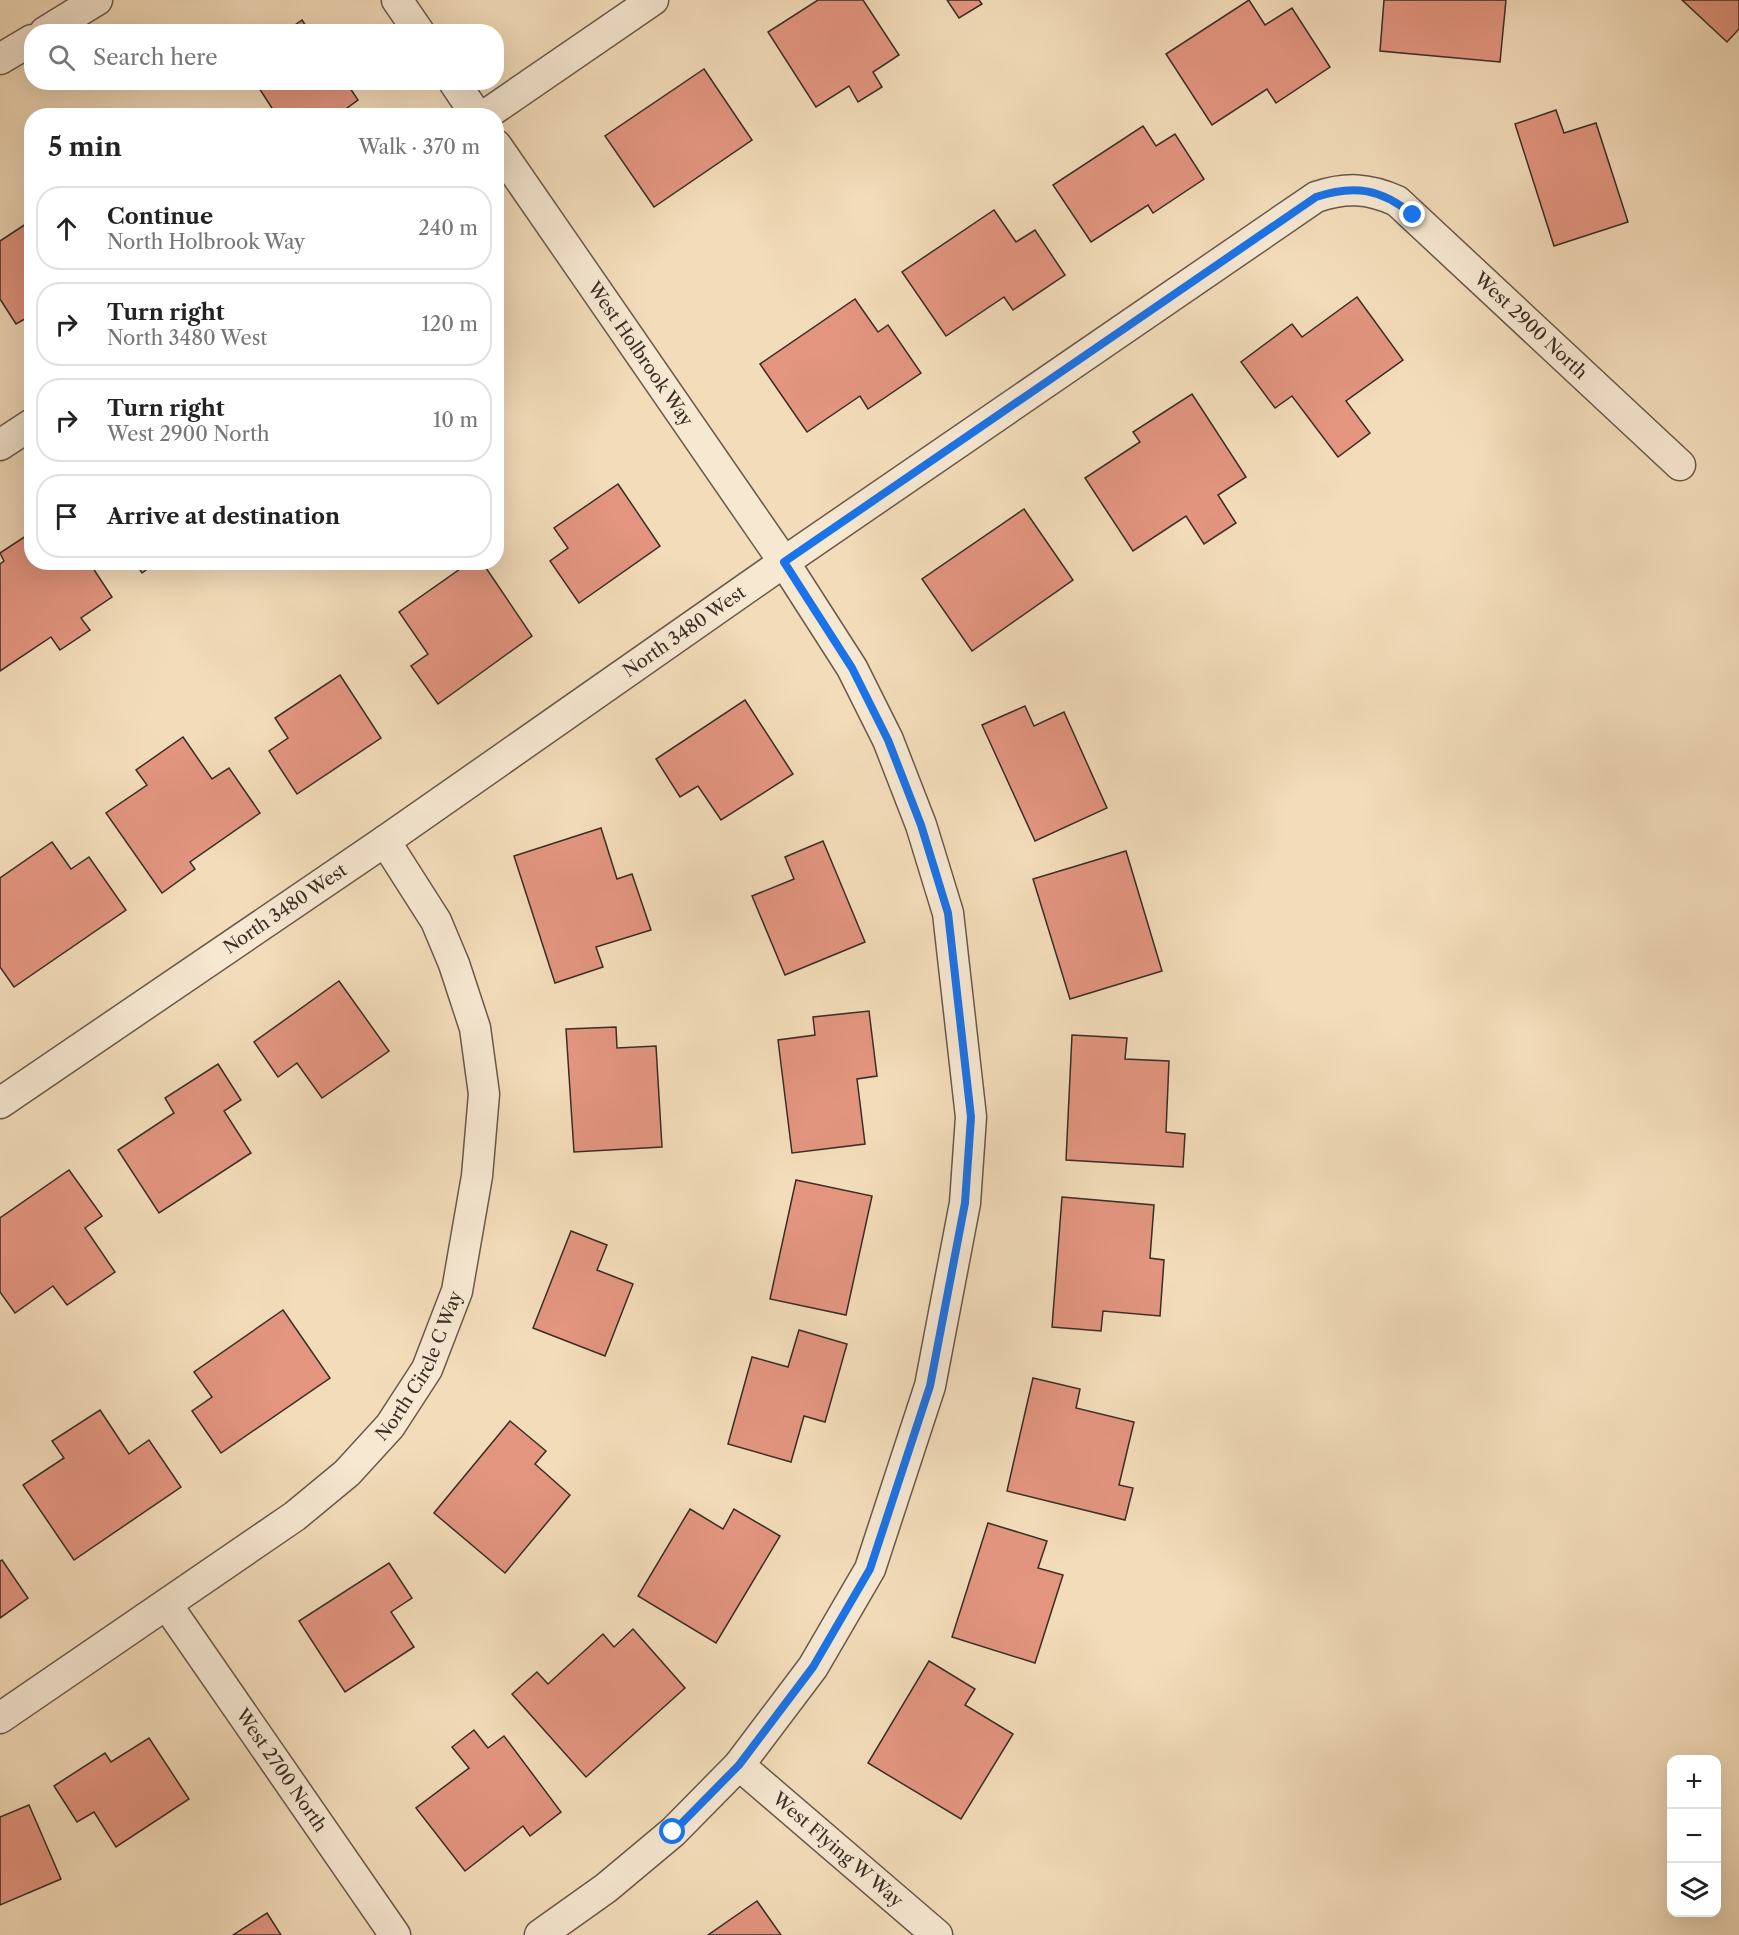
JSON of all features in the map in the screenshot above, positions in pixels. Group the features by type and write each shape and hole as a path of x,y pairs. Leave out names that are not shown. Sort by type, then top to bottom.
{"street":[{"path":"58,24 97,0"},
{"path":"397,0 414,24"},
{"path":"496,108 653,0"},
{"path":"0,59 24,45"},
{"path":"459,90 472,108"},
{"name":"West Holbrook Way","path":"504,157 784,562 852,668 888,740 921,825 948,913 971,1117 965,1203 930,1386 870,1569 813,1667 739,1765 673,1832 606,1888 540,1935"},
{"name":"North 3480 West","path":"0,1103 385,841 784,562 1316,197 1335,190 1356,188 1377,192"},
{"name":"West 2900 North","path":"1377,192 1397,201 1413,215 1680,465"},
{"path":"0,445 24,429"},
{"name":"North Circle C Way","path":"0,1719 295,1516 347,1473 390,1426 427,1369 457,1292 477,1176 484,1094 475,1028 436,921 385,841"},
{"name":"West 2700 North","path":"167,1605 395,1935"},
{"name":"West Flying W Way","path":"739,1765 937,1935"}],"building":[{"path":"818,0 863,0 899,55 873,72 882,87 858,102 849,86 816,107 768,32"},
{"path":"947,0 979,0 982,4 959,18"},
{"path":"1249,0 1265,25 1292,8 1330,67 1276,103 1267,89 1212,125 1166,54"},
{"path":"1384,0 1506,0 1500,62 1380,51"},
{"path":"1682,0 1739,0 1739,29 1727,42"},
{"path":"704,69 752,140 654,207 605,136"},
{"path":"260,90 351,90 358,100 347,108 272,108"},
{"path":"1556,110 1564,133 1596,123 1628,222 1554,246 1515,124"},
{"path":"1143,126 1156,146 1175,134 1204,179 1153,213 1148,205 1091,242 1053,185"},
{"path":"994,210 1016,242 1035,230 1065,275 1013,310 1004,297 946,336 902,272"},
{"path":"24,225 24,320 16,324 0,299 0,241"},
{"path":"1357,297 1403,360 1346,401 1370,433 1338,457 1292,396 1275,408 1241,362 1292,324 1302,337"},
{"path":"855,299 878,332 888,325 921,373 868,409 860,396 807,432 760,364"},
{"path":"1192,394 1246,477 1218,495 1236,523 1204,544 1186,516 1133,551 1085,478 1140,442 1133,432"},
{"path":"618,484 660,546 579,603 550,561 568,548 554,528"},
{"path":"1024,509 1073,580 972,651 922,579"},
{"path":"24,537 24,570 94,570 112,597 81,618 90,630 60,650 51,637 0,671 0,564 4,561 0,553"},
{"path":"459,570 487,570 532,636 438,704 411,666 428,654 399,612"},
{"path":"340,675 381,738 297,794 269,751 288,738 275,718"},
{"path":"745,700 793,774 721,820 698,786 680,797 656,759"},
{"path":"1025,706 1034,726 1064,712 1107,808 1035,841 982,725"},
{"path":"183,737 212,779 229,768 260,813 190,862 195,869 162,893 106,813 147,785 136,770"},
{"path":"601,828 617,879 632,874 651,930 596,947 603,967 555,983 514,856"},
{"path":"823,841 865,942 785,975 752,896 794,879 785,857"},
{"path":"52,842 71,869 89,857 126,910 14,987 0,967 0,878"},
{"path":"1126,851 1162,971 1070,999 1033,879"},
{"path":"339,981 389,1051 322,1098 297,1063 278,1077 254,1042"},
{"path":"869,1011 877,1076 857,1079 865,1144 792,1153 778,1040 815,1035 813,1017"},
{"path":"616,1027 617,1048 656,1046 662,1147 574,1152 566,1029"},
{"path":"1072,1035 1127,1038 1125,1059 1169,1061 1166,1132 1185,1134 1183,1167 1066,1160"},
{"path":"218,1064 241,1100 224,1111 251,1153 159,1213 118,1150 174,1113 165,1098"},
{"path":"69,1170 102,1216 85,1228 115,1272 67,1305 53,1286 15,1313 0,1292 0,1218"},
{"path":"796,1180 872,1196 846,1315 770,1299"},
{"path":"1062,1197 1154,1205 1150,1258 1164,1260 1160,1316 1103,1311 1101,1331 1052,1327"},
{"path":"571,1231 607,1245 597,1270 633,1284 605,1356 533,1328"},
{"path":"283,1310 330,1378 221,1453 192,1411 212,1397 194,1372"},
{"path":"799,1330 847,1344 825,1422 804,1416 791,1462 728,1444 752,1357 788,1367"},
{"path":"1033,1378 1080,1389 1076,1408 1134,1422 1119,1485 1133,1488 1125,1520 1007,1491"},
{"path":"100,1410 129,1454 149,1440 181,1487 74,1560 23,1485 64,1458 52,1441"},
{"path":"510,1421 546,1451 535,1464 570,1495 505,1573 434,1513"},
{"path":"690,1509 723,1529 734,1509 780,1536 716,1643 638,1596"},
{"path":"988,1523 1047,1541 1038,1568 1063,1575 1035,1663 952,1637"},
{"path":"2,1560 28,1598 0,1618 0,1561"},
{"path":"389,1563 412,1598 391,1612 414,1647 345,1692 299,1621"},
{"path":"633,1629 685,1688 586,1777 512,1694 537,1672 548,1684 603,1634 614,1647"},
{"path":"929,1661 975,1689 965,1705 1013,1734 961,1819 868,1763"},
{"path":"474,1730 488,1748 504,1736 561,1812 530,1836 523,1826 465,1871 416,1808 469,1768 452,1747"},
{"path":"149,1738 189,1799 116,1847 94,1812 77,1822 54,1786 105,1753 111,1762"},
{"path":"29,1805 61,1879 0,1905 0,1817"},
{"path":"757,1901 781,1935 708,1935"},
{"path":"267,1913 281,1935 233,1935"}],"route":[{"path":"673,1832 739,1765 813,1667 870,1569 902,1478 930,1386 965,1203 971,1117 948,913 921,825 888,740 852,668 784,562 1316,197 1335,190 1356,188 1377,192 1397,201 1413,215"}]}
